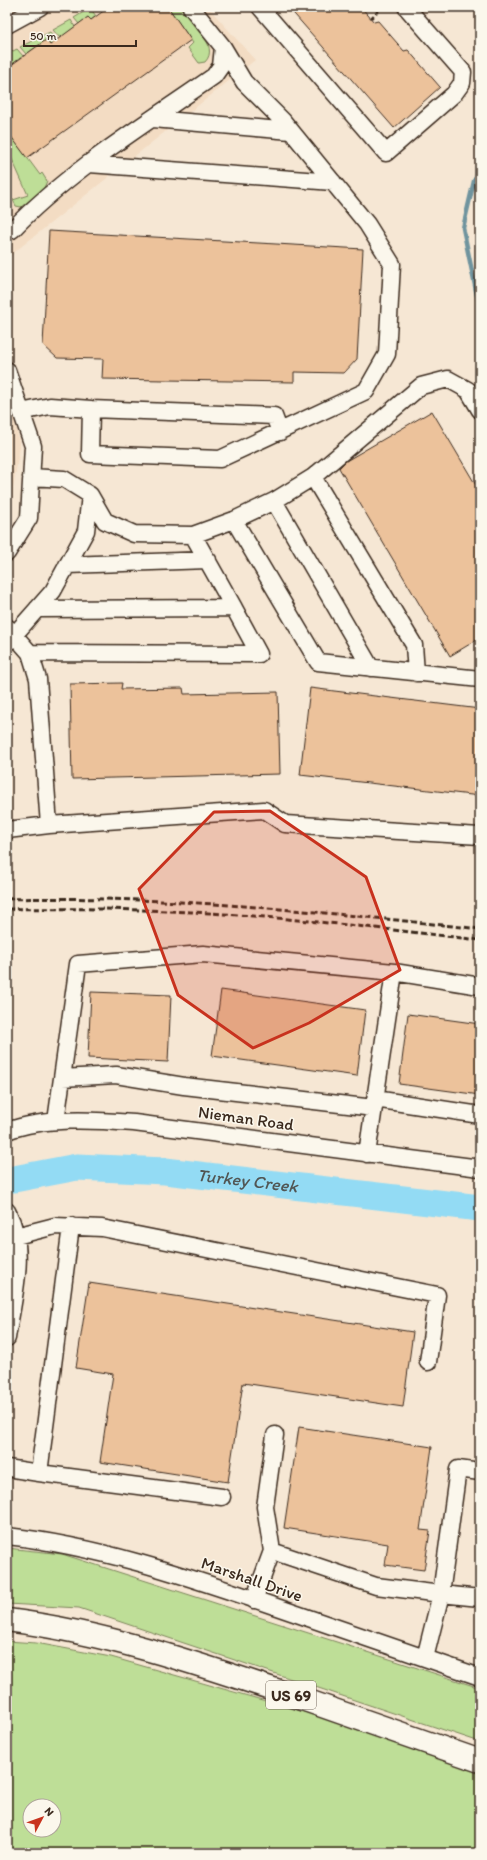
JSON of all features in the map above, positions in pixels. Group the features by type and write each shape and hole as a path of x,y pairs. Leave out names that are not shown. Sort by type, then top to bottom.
{"highway":[{"name":"US 69","path":"7,1620 52,1626 164,1654 224,1672 480,1761"}],"street":[{"path":"8,23 40,7"},
{"path":"91,408 90,454 220,459 366,391 386,354 392,264 367,224 291,131 244,82 223,47 191,7"},
{"path":"260,7 386,153 454,94 462,83 463,72 406,7"},
{"path":"9,227 89,164 214,76 221,66 223,47"},
{"path":"153,119 291,131"},
{"path":"89,164 333,182"},
{"path":"7,370 33,446 29,518 7,553"},
{"path":"31,477 64,479 90,495 105,521 134,534 193,535 234,520 274,501 312,477 421,386 448,379 468,390 480,410"},
{"path":"21,412 50,406 274,416 280,432"},
{"path":"312,477 414,645 416,673"},
{"path":"49,826 38,678 30,653 9,635 37,609 53,591 86,531 90,495"},
{"path":"274,501 371,668"},
{"path":"234,520 318,662 480,679"},
{"path":"30,653 259,654 193,535"},
{"path":"67,565 208,560"},
{"path":"37,609 234,608"},
{"path":"7,830 264,810 285,824 480,836"},
{"path":"56,1121 78,964 203,954 394,972 480,986"},
{"path":"367,1154 394,972"},
{"path":"62,1078 116,1075 184,1086 480,1115"},
{"name":"Nieman Road","path":"7,1130 56,1121 95,1120 134,1123 480,1168"},
{"path":"7,1211 16,1236 7,1338"},
{"path":"16,1236 55,1226 102,1228 437,1295 428,1362"},
{"path":"39,1473 71,1226"},
{"path":"254,1600 272,1551 265,1507 275,1435"},
{"path":"7,1468 222,1497"},
{"path":"424,1658 442,1594 458,1469 480,1472"},
{"name":"Marshall Drive","path":"7,1536 83,1548 129,1560 254,1600 480,1677"},
{"path":"272,1551 376,1586 480,1598"}],"path":[{"path":"371,18 379,10"}],"highlighted area":[{"path":"270,811 366,877 400,970 309,1023 253,1048 178,995 139,889 214,812"}],"shaded area":[{"path":"7,7 208,7 255,60 7,258"},
{"path":"7,372 20,447 7,524"}],"green space":[{"path":"168,7 179,7 202,33 209,48 209,56 205,62 199,63 188,48 193,43"},
{"path":"90,8 96,16 91,20 88,17 79,24 74,18"},
{"path":"71,20 75,27 60,38 53,30"},
{"path":"50,32 56,41 50,45 46,40 26,54 20,47"},
{"path":"17,49 23,56 7,68 7,54"},
{"path":"7,124 9,133 40,175 42,173 47,181 43,190 21,207 16,206 13,200 28,195 7,148"},
{"path":"7,1548 62,1554 480,1688 480,1742 79,1608 7,1604"},
{"path":"7,1641 36,1643 111,1657 480,1762 480,1853 7,1853"}],"building":[{"path":"109,7 168,7 191,40 27,158 7,131 7,68 46,40 50,45 88,17 91,20"},
{"path":"288,7 361,7 374,22 378,21 404,51 408,50 440,87 394,128"},
{"path":"49,231 363,249 357,359 344,373 294,372 294,382 102,379 103,359 57,358 43,345"},
{"path":"432,411 480,492 480,638 450,656 339,468 346,461"},
{"path":"122,683 121,689 183,688 184,694 278,692 280,774 72,779 70,684"},
{"path":"310,688 480,709 480,796 300,775"},
{"path":"221,990 365,1010 357,1076 212,1056"},
{"path":"91,992 171,995 168,1062 88,1058"},
{"path":"408,1014 480,1024 480,1095 399,1084"},
{"path":"89,1283 413,1332 403,1407 243,1383 228,1482 100,1462 113,1374 76,1368"},
{"path":"299,1427 432,1447 420,1530 430,1531 424,1570 385,1565 388,1544 284,1528"}],"waterway":[{"path":"480,171 474,181 463,228 478,300 480,303"},
{"name":"Turkey Creek","path":"14,1179 77,1167 165,1171 480,1208"}],"railway":[{"path":"7,899 67,898 185,902 303,911 480,929"},
{"path":"7,909 122,909 227,914 480,940"}]}
